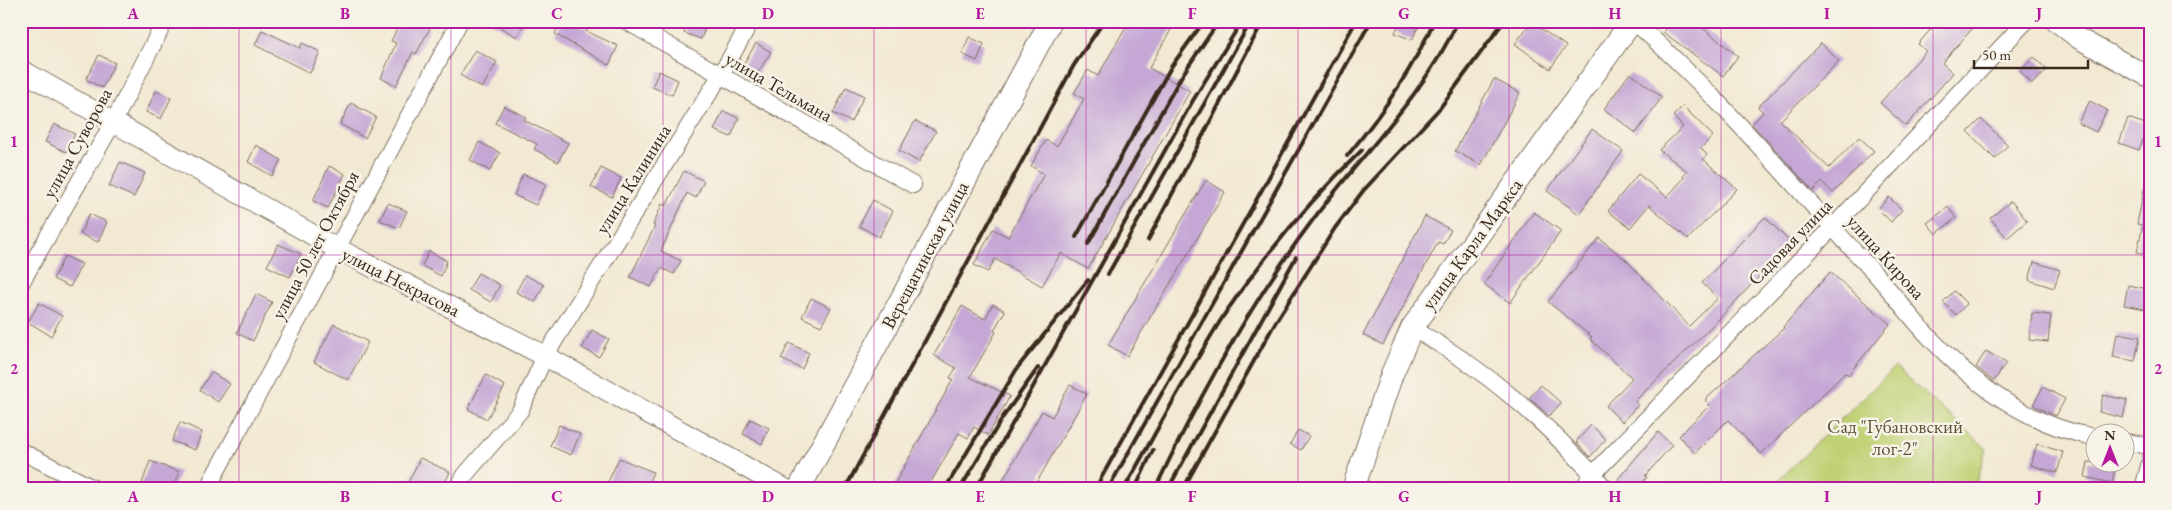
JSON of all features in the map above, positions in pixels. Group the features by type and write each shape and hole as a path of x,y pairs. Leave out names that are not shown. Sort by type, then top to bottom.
{"main road":[{"name":"Верещагинская улица","path":"799,489 1051,21"},
{"name":"улица Карла Маркса","path":"1353,489 1392,374 1412,328 1632,21"}],"street":[{"name":"улица Суворова","path":"21,283 114,121 165,21"},
{"name":"улица 50 лет Октября","path":"207,489 460,21"},
{"name":"улица Тельмана","path":"626,21 913,186"},
{"name":"улица Калинина","path":"457,489 465,475 520,411 545,356 720,76 751,21"},
{"name":"улица Кирова","path":"1632,21 1677,59 1874,272 1930,338 1969,376 2012,405 2052,424 2084,434"},
{"name":"Садовая улица","path":"1582,489 1593,474 1832,228 2026,21"},
{"path":"2056,21 2078,38 2151,78"},
{"name":"улица Некрасова","path":"21,70 336,248 545,356 785,489"},
{"path":"1412,328 1476,368 1517,398 1606,489"},
{"path":"2134,443 2151,446"},
{"path":"21,451 95,489"},
{"path":"2143,489 2151,458"}],"green space":[{"name":"Сад \"Губановский лог-2\"","path":"1895,367 1986,448 1975,489 1769,489"}],"building":[{"path":"401,21 417,21 430,28 416,54 413,52 396,86 381,78 396,43 391,41"},
{"path":"489,21 525,21 517,37"},
{"path":"561,21 573,21 587,29 586,31 618,46 609,65 555,34"},
{"path":"689,21 708,21 701,39 684,33"},
{"path":"1129,21 1176,21 1149,68 1190,91 1088,269 1061,253 1042,286 995,259 988,272 974,265 993,229 1008,237 1044,174 1031,166 1046,140 1057,146 1084,99 1074,93 1088,70 1098,76"},
{"path":"1400,21 1421,21 1412,40 1395,33"},
{"path":"1670,21 1694,21 1738,56 1723,76 1663,32"},
{"path":"1938,21 1979,21 1942,63 1953,73 1906,126 1880,103 1926,51 1918,44"},
{"path":"1531,22 1566,46 1550,69 1515,44"},
{"path":"262,30 300,48 302,43 320,52 310,73 255,45"},
{"path":"969,37 984,44 977,61 962,54"},
{"path":"756,43 771,52 757,74 743,65"},
{"path":"1821,43 1839,61 1780,121 1829,168 1859,137 1874,151 1833,193 1822,182 1813,191 1752,124 1763,112 1758,107"},
{"path":"475,50 497,62 482,88 460,75"},
{"path":"99,55 115,63 102,88 86,79"},
{"path":"2034,57 2047,70 2032,84 2020,71"},
{"path":"659,71 678,80 672,95 652,87"},
{"path":"1630,73 1662,97 1636,133 1604,109"},
{"path":"1494,79 1520,93 1481,165 1455,151"},
{"path":"846,87 864,96 851,122 833,113"},
{"path":"156,91 171,98 161,119 146,112"},
{"path":"2090,101 2107,110 2096,132 2078,123"},
{"path":"351,103 376,117 365,138 340,124"},
{"path":"504,106 526,117 524,120 568,143 558,162 534,149 537,144 495,123"},
{"path":"1683,106 1713,136 1701,148 1707,155 1703,159 1737,189 1688,239 1649,205 1630,228 1608,211 1638,174 1667,197 1684,178 1687,171 1659,150 1683,127 1673,116"},
{"path":"723,111 739,118 731,137 714,130"},
{"path":"2128,118 2148,125 2139,150 2119,143"},
{"path":"1981,119 2008,145 1995,159 1968,132"},
{"path":"915,121 936,131 919,162 899,151"},
{"path":"54,124 75,134 66,152 45,142"},
{"path":"1592,129 1623,151 1579,214 1547,191"},
{"path":"479,142 500,153 490,171 470,160"},
{"path":"256,145 281,160 272,176 248,162"},
{"path":"120,162 145,173 134,197 109,186"},
{"path":"329,166 345,174 328,208 313,201"},
{"path":"601,168 621,178 612,197 591,187"},
{"path":"684,171 704,181 696,198 687,193 661,251 681,261 674,274 661,268 651,287 630,277 655,226 653,225 662,204 666,206"},
{"path":"523,174 546,184 536,205 514,195"},
{"path":"1206,180 1225,192 1127,356 1108,345"},
{"path":"2145,185 2151,186 2151,256 2137,252 2143,225 2137,224"},
{"path":"1889,197 1902,210 1891,222 1878,209"},
{"path":"873,200 893,211 879,237 859,226"},
{"path":"2011,201 2027,221 2007,238 1990,218"},
{"path":"388,203 407,211 399,228 380,220"},
{"path":"1948,207 1956,218 1936,234 1927,223"},
{"path":"1534,212 1561,231 1510,303 1484,284"},
{"path":"89,214 107,222 98,242 80,234"},
{"path":"1425,216 1451,230 1443,244 1438,242 1383,345 1363,335"},
{"path":"1765,217 1791,243 1717,321 1635,401 1638,405 1622,422 1606,406 1632,378 1590,339 1592,337 1548,302 1599,238 1626,260 1689,326 1718,298 1702,283"},
{"path":"278,244 301,254 290,277 267,266"},
{"path":"429,251 447,261 441,276 422,266"},
{"path":"65,256 82,264 70,287 53,279"},
{"path":"2034,262 2060,270 2054,288 2029,280"},
{"path":"1830,272 1890,324 1848,375 1845,373 1761,454 1728,420 1695,453 1679,436 1710,405 1705,400 1784,328"},
{"path":"478,273 500,285 491,302 469,290"},
{"path":"525,275 544,285 535,302 516,292"},
{"path":"2128,285 2149,289 2145,309 2124,305"},
{"path":"1954,291 1967,304 1956,315 1943,302"},
{"path":"256,294 272,302 253,341 237,333"},
{"path":"811,298 831,308 821,326 802,317"},
{"path":"39,303 62,316 51,336 28,322"},
{"path":"993,304 1005,311 994,330 996,332 970,377 1010,396 988,435 974,427 968,438 959,433 927,489 892,489 953,379 950,378 956,368 934,355 962,306 985,319"},
{"path":"2032,313 2051,315 2048,342 2029,340"},
{"path":"334,324 368,342 348,380 314,362"},
{"path":"592,330 609,339 599,357 582,348"},
{"path":"2117,333 2140,337 2135,361 2113,357"},
{"path":"789,343 809,353 802,369 781,359"},
{"path":"1986,351 2006,363 1994,381 1976,367"},
{"path":"211,372 230,384 218,402 200,390"},
{"path":"486,375 505,386 487,419 468,409"},
{"path":"1070,385 1087,394 1033,489 998,489 1042,411 1052,417"},
{"path":"1541,385 1561,403 1549,416 1529,398"},
{"path":"2043,387 2065,399 2056,416 2033,405"},
{"path":"2103,395 2127,400 2123,418 2099,412"},
{"path":"750,419 769,428 762,444 743,434"},
{"path":"180,422 202,432 195,450 172,441"},
{"path":"559,425 580,434 571,455 550,446"},
{"path":"1591,425 1606,439 1590,457 1576,442"},
{"path":"1298,430 1309,436 1301,450 1290,444"},
{"path":"1658,432 1672,445 1645,476 1647,477 1637,489 1630,489 1618,479"},
{"path":"2037,444 2063,452 2057,473 2031,465"},
{"path":"420,458 450,472 442,489 405,489"},
{"path":"619,458 653,472 646,489 624,489 608,482"},
{"path":"150,461 180,472 173,489 149,489 141,486"},
{"path":"2086,472 2114,472 2112,483 2085,477"}],"railway":[{"path":"845,489 1074,65 1104,21"},
{"path":"1076,237 1171,67 1204,21"},
{"path":"1088,244 1181,77 1219,21"},
{"path":"976,489 1192,102 1242,21"},
{"path":"1108,274 1251,21"},
{"path":"1148,240 1263,21"},
{"path":"1095,489 1356,21"},
{"path":"1108,489 1371,21"},
{"path":"1347,156 1406,75 1434,21"},
{"path":"1155,489 1228,349 1270,281 1315,217 1410,99 1428,74 1458,21"},
{"path":"1183,489 1275,323 1335,228 1363,191 1440,108 1504,21"},
{"path":"1124,489 1224,315 1306,208 1362,150"},
{"path":"1168,489 1296,257"},
{"path":"945,489 1018,367 1088,280"},
{"path":"960,489 1003,417 1038,368"},
{"path":"1135,489 1153,450"}]}
